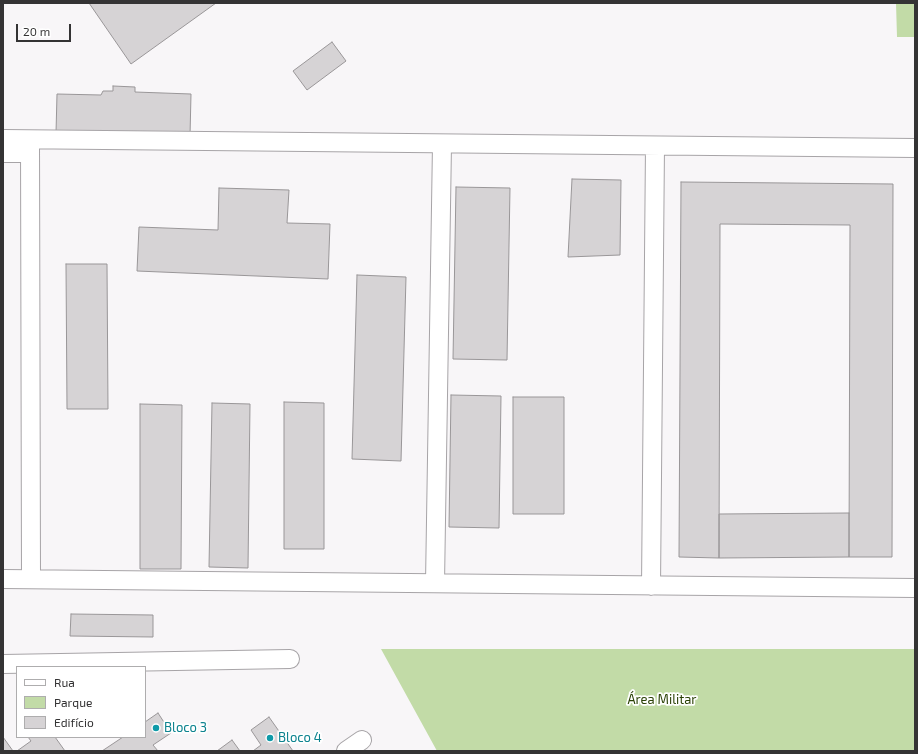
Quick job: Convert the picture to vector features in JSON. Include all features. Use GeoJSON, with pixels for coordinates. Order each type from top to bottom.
{"type":"FeatureCollection","features":[{"type":"Feature","properties":{"kind":"street"},"geometry":{"type":"LineString","coordinates":[[3,139],[30,146]]}},
{"type":"Feature","properties":{"kind":"street"},"geometry":{"type":"LineString","coordinates":[[435,583],[442,144]]}},
{"type":"Feature","properties":{"kind":"street"},"geometry":{"type":"LineString","coordinates":[[3,153],[30,146],[442,144],[915,148]]}},
{"type":"Feature","properties":{"kind":"street"},"geometry":{"type":"LineString","coordinates":[[30,146],[30,579]]}},
{"type":"Feature","properties":{"kind":"street"},"geometry":{"type":"LineString","coordinates":[[651,586],[655,146]]}},
{"type":"Feature","properties":{"kind":"street"},"geometry":{"type":"LineString","coordinates":[[3,579],[915,588]]}},
{"type":"Feature","properties":{"kind":"street"},"geometry":{"type":"LineString","coordinates":[[3,664],[290,659]]}},
{"type":"Feature","properties":{"kind":"street"},"geometry":{"type":"LineString","coordinates":[[346,751],[362,740]]}},
{"type":"Feature","properties":{"kind":"green space"},"geometry":{"type":"Polygon","coordinates":[[[896,3],[915,3],[915,37],[897,37],[896,3]]]}},
{"type":"Feature","properties":{"kind":"green space","name":"Área Militar"},"geometry":{"type":"Polygon","coordinates":[[[381,649],[915,649],[915,751],[437,751],[381,649]]]}},
{"type":"Feature","properties":{"kind":"building"},"geometry":{"type":"Polygon","coordinates":[[[89,3],[216,3],[131,64],[89,3]]]}},
{"type":"Feature","properties":{"kind":"building"},"geometry":{"type":"Polygon","coordinates":[[[332,42],[346,61],[307,90],[293,71],[332,42]]]}},
{"type":"Feature","properties":{"kind":"building"},"geometry":{"type":"Polygon","coordinates":[[[113,86],[135,87],[135,92],[191,94],[190,136],[56,133],[57,94],[101,95],[103,91],[113,91],[113,86]]]}},
{"type":"Feature","properties":{"kind":"building"},"geometry":{"type":"Polygon","coordinates":[[[572,179],[621,180],[620,255],[568,257],[572,179]]]}},
{"type":"Feature","properties":{"kind":"building"},"geometry":{"type":"Polygon","coordinates":[[[681,182],[893,184],[892,557],[849,557],[850,225],[720,224],[719,558],[679,557],[681,182]]]}},
{"type":"Feature","properties":{"kind":"building"},"geometry":{"type":"Polygon","coordinates":[[[456,187],[510,188],[507,360],[453,359],[456,187]]]}},
{"type":"Feature","properties":{"kind":"building"},"geometry":{"type":"Polygon","coordinates":[[[219,188],[289,190],[287,223],[330,224],[328,279],[137,271],[139,227],[218,230],[219,188]]]}},
{"type":"Feature","properties":{"kind":"building"},"geometry":{"type":"Polygon","coordinates":[[[66,264],[107,264],[108,409],[67,409],[66,264]]]}},
{"type":"Feature","properties":{"kind":"building"},"geometry":{"type":"Polygon","coordinates":[[[357,275],[406,277],[401,461],[352,459],[357,275]]]}},
{"type":"Feature","properties":{"kind":"building"},"geometry":{"type":"Polygon","coordinates":[[[451,395],[501,396],[499,528],[449,527],[451,395]]]}},
{"type":"Feature","properties":{"kind":"building"},"geometry":{"type":"Polygon","coordinates":[[[513,397],[564,397],[564,514],[513,514],[513,397]]]}},
{"type":"Feature","properties":{"kind":"building"},"geometry":{"type":"Polygon","coordinates":[[[284,402],[324,403],[324,549],[284,549],[284,402]]]}},
{"type":"Feature","properties":{"kind":"building"},"geometry":{"type":"Polygon","coordinates":[[[212,403],[250,404],[248,568],[209,567],[212,403]]]}},
{"type":"Feature","properties":{"kind":"building"},"geometry":{"type":"Polygon","coordinates":[[[140,404],[182,405],[181,569],[140,569],[140,404]]]}},
{"type":"Feature","properties":{"kind":"building"},"geometry":{"type":"Polygon","coordinates":[[[849,513],[849,557],[719,558],[719,514],[849,513]]]}},
{"type":"Feature","properties":{"kind":"building"},"geometry":{"type":"Polygon","coordinates":[[[71,614],[153,615],[153,637],[70,636],[71,614]]]}},
{"type":"Feature","properties":{"kind":"building","name":"Bloco 3"},"geometry":{"type":"Polygon","coordinates":[[[158,713],[171,733],[153,745],[158,751],[102,751],[122,738],[146,738],[146,721],[158,713]]]}},
{"type":"Feature","properties":{"kind":"building","name":"Bloco 4"},"geometry":{"type":"Polygon","coordinates":[[[269,717],[293,751],[253,751],[261,745],[251,730],[269,717]]]}},
{"type":"Feature","properties":{"kind":"building"},"geometry":{"type":"Polygon","coordinates":[[[3,737],[13,751],[3,751],[3,737]]]}},
{"type":"Feature","properties":{"kind":"building"},"geometry":{"type":"Polygon","coordinates":[[[29,738],[56,738],[65,751],[17,751],[31,741],[29,738]]]}},
{"type":"Feature","properties":{"kind":"building","name":"Bloco 4"},"geometry":{"type":"Polygon","coordinates":[[[232,740],[240,751],[217,751],[232,740]]]}},
{"type":"Feature","properties":{"kind":"place","name":"Bloco 3"},"geometry":{"type":"Point","coordinates":[156,728]}},
{"type":"Feature","properties":{"kind":"place","name":"Bloco 4"},"geometry":{"type":"Point","coordinates":[270,738]}}]}
